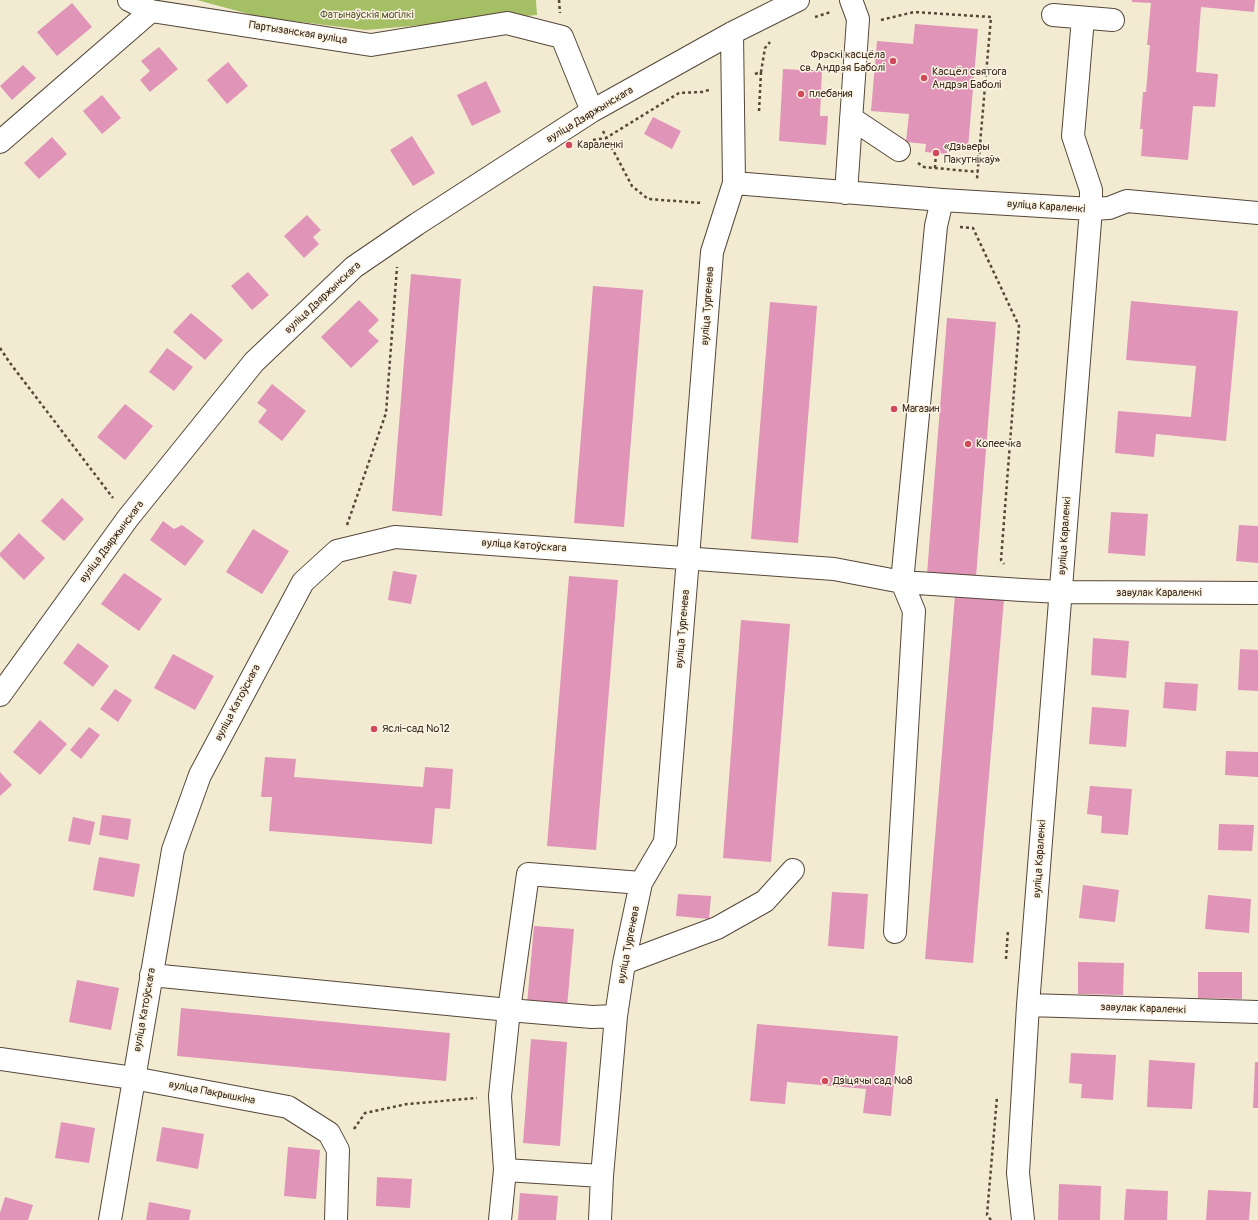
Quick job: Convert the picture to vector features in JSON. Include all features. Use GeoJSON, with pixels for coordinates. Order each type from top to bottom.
{"type":"FeatureCollection","features":[{"type":"Feature","properties":{"kind":"street"},"geometry":{"type":"LineString","coordinates":[[0,142],[152,11],[129,0]]}},
{"type":"Feature","properties":{"kind":"street","name":"вуліца Дзяржынскага"},"geometry":{"type":"LineString","coordinates":[[0,695],[128,518],[254,362],[354,267],[592,111],[732,33],[798,0]]}},
{"type":"Feature","properties":{"kind":"street"},"geometry":{"type":"LineString","coordinates":[[846,193],[846,171],[858,26],[858,19],[851,0]]}},
{"type":"Feature","properties":{"kind":"street","name":"Партызанская вуліца"},"geometry":{"type":"LineString","coordinates":[[152,11],[371,45],[506,23],[562,37],[592,111]]}},
{"type":"Feature","properties":{"kind":"street"},"geometry":{"type":"LineString","coordinates":[[1053,15],[1113,20]]}},
{"type":"Feature","properties":{"kind":"street"},"geometry":{"type":"LineString","coordinates":[[1084,18],[1073,136],[1091,190],[1090,209],[1109,208],[1127,201],[1258,213]]}},
{"type":"Feature","properties":{"kind":"street","name":"вуліца Тургенева"},"geometry":{"type":"LineString","coordinates":[[600,1220],[602,1176],[616,1016],[624,963],[641,883],[665,842],[712,252],[734,183],[732,33]]}},
{"type":"Feature","properties":{"kind":"street"},"geometry":{"type":"LineString","coordinates":[[851,118],[899,150]]}},
{"type":"Feature","properties":{"kind":"street","name":"вуліца Караленкі"},"geometry":{"type":"LineString","coordinates":[[734,183],[846,193],[1090,209],[1028,1005],[1018,1173],[1022,1220]]}},
{"type":"Feature","properties":{"kind":"street"},"geometry":{"type":"LineString","coordinates":[[895,932],[914,611],[902,582],[936,226],[942,200]]}},
{"type":"Feature","properties":{"kind":"street","name":"вуліца Катоўскага"},"geometry":{"type":"LineString","coordinates":[[110,1220],[173,850],[200,775],[302,582],[338,551],[395,537],[834,569],[902,582]]}},
{"type":"Feature","properties":{"kind":"street","name":"завулак Караленкі"},"geometry":{"type":"LineString","coordinates":[[902,582],[1061,592],[1258,593]]}},
{"type":"Feature","properties":{"kind":"street"},"geometry":{"type":"LineString","coordinates":[[624,963],[717,928],[765,901],[793,870]]}},
{"type":"Feature","properties":{"kind":"street"},"geometry":{"type":"LineString","coordinates":[[500,1220],[504,1170],[500,1096],[509,1010],[528,874],[641,883]]}},
{"type":"Feature","properties":{"kind":"street"},"geometry":{"type":"LineString","coordinates":[[151,975],[509,1010],[592,1016],[616,1016]]}},
{"type":"Feature","properties":{"kind":"street","name":"завулак Караленкі"},"geometry":{"type":"LineString","coordinates":[[1028,1005],[1258,1012]]}},
{"type":"Feature","properties":{"kind":"street","name":"вуліца Пакрышкіна"},"geometry":{"type":"LineString","coordinates":[[0,1059],[133,1078],[288,1107],[329,1133],[338,1150]]}},
{"type":"Feature","properties":{"kind":"street"},"geometry":{"type":"LineString","coordinates":[[336,1220],[338,1150]]}},
{"type":"Feature","properties":{"kind":"street"},"geometry":{"type":"LineString","coordinates":[[504,1170],[602,1176]]}},
{"type":"Feature","properties":{"kind":"path"},"geometry":{"type":"LineString","coordinates":[[858,26],[914,12],[991,17],[977,183]]}},
{"type":"Feature","properties":{"kind":"path"},"geometry":{"type":"LineString","coordinates":[[591,141],[606,138]]}},
{"type":"Feature","properties":{"kind":"path"},"geometry":{"type":"LineString","coordinates":[[899,150],[924,167],[978,172]]}},
{"type":"Feature","properties":{"kind":"path"},"geometry":{"type":"LineString","coordinates":[[935,168],[936,153]]}},
{"type":"Feature","properties":{"kind":"path"},"geometry":{"type":"LineString","coordinates":[[338,551],[386,413],[397,262]]}},
{"type":"Feature","properties":{"kind":"path"},"geometry":{"type":"LineString","coordinates":[[0,348],[128,518]]}},
{"type":"Feature","properties":{"kind":"path"},"geometry":{"type":"LineString","coordinates":[[338,1150],[365,1113],[407,1104],[500,1096]]}},
{"type":"Feature","properties":{"kind":"green space","name":"Фатынаўскія могілкі"},"geometry":{"type":"Polygon","coordinates":[[[197,0],[536,0],[537,15],[366,30],[260,17],[197,0]]]}},
{"type":"Feature","properties":{"kind":"building"},"geometry":{"type":"Polygon","coordinates":[[[1132,0],[1255,0],[1254,12],[1201,7],[1196,72],[1218,74],[1215,107],[1193,106],[1188,160],[1141,156],[1143,129],[1140,129],[1143,92],[1146,92],[1150,45],[1147,45],[1151,3],[1132,2],[1132,0]]]}},
{"type":"Feature","properties":{"kind":"building"},"geometry":{"type":"Polygon","coordinates":[[[72,3],[92,27],[57,56],[37,32],[72,3]]]}},
{"type":"Feature","properties":{"kind":"building","name":"Касцёл святога Андрэя Баболі"},"geometry":{"type":"Polygon","coordinates":[[[915,24],[978,29],[968,148],[947,146],[947,154],[925,152],[926,144],[906,142],[909,114],[871,111],[877,41],[913,44],[915,24]]]}},
{"type":"Feature","properties":{"kind":"building"},"geometry":{"type":"Polygon","coordinates":[[[159,47],[178,69],[150,92],[140,80],[150,71],[141,61],[159,47]]]}},
{"type":"Feature","properties":{"kind":"building"},"geometry":{"type":"Polygon","coordinates":[[[228,62],[248,86],[227,104],[207,80],[228,62]]]}},
{"type":"Feature","properties":{"kind":"building"},"geometry":{"type":"Polygon","coordinates":[[[23,65],[36,78],[12,100],[0,86],[23,65]]]}},
{"type":"Feature","properties":{"kind":"building","name":"плебания"},"geometry":{"type":"Polygon","coordinates":[[[783,69],[822,71],[820,116],[828,116],[826,145],[779,141],[783,69]]]}},
{"type":"Feature","properties":{"kind":"building"},"geometry":{"type":"Polygon","coordinates":[[[486,81],[501,112],[472,126],[457,95],[486,81]]]}},
{"type":"Feature","properties":{"kind":"building"},"geometry":{"type":"Polygon","coordinates":[[[102,95],[121,118],[102,134],[83,111],[102,95]]]}},
{"type":"Feature","properties":{"kind":"building"},"geometry":{"type":"Polygon","coordinates":[[[653,117],[681,131],[672,149],[644,134],[653,117]]]}},
{"type":"Feature","properties":{"kind":"building"},"geometry":{"type":"Polygon","coordinates":[[[412,136],[435,173],[413,186],[390,150],[412,136]]]}},
{"type":"Feature","properties":{"kind":"building"},"geometry":{"type":"Polygon","coordinates":[[[52,137],[67,154],[39,179],[24,163],[52,137]]]}},
{"type":"Feature","properties":{"kind":"building"},"geometry":{"type":"Polygon","coordinates":[[[307,215],[321,230],[313,237],[319,244],[304,258],[284,236],[307,215]]]}},
{"type":"Feature","properties":{"kind":"building"},"geometry":{"type":"Polygon","coordinates":[[[248,272],[269,295],[252,310],[231,286],[248,272]]]}},
{"type":"Feature","properties":{"kind":"building"},"geometry":{"type":"Polygon","coordinates":[[[411,274],[461,279],[442,516],[392,511],[411,274]]]}},
{"type":"Feature","properties":{"kind":"building"},"geometry":{"type":"Polygon","coordinates":[[[593,286],[643,290],[624,527],[574,523],[593,286]]]}},
{"type":"Feature","properties":{"kind":"building"},"geometry":{"type":"Polygon","coordinates":[[[359,300],[379,320],[368,331],[379,341],[351,368],[321,337],[359,300]]]}},
{"type":"Feature","properties":{"kind":"building"},"geometry":{"type":"Polygon","coordinates":[[[1131,301],[1238,311],[1226,441],[1156,434],[1154,457],[1115,453],[1118,411],[1191,417],[1196,366],[1126,360],[1131,301]]]}},
{"type":"Feature","properties":{"kind":"building"},"geometry":{"type":"Polygon","coordinates":[[[770,302],[817,306],[798,543],[751,539],[770,302]]]}},
{"type":"Feature","properties":{"kind":"building"},"geometry":{"type":"Polygon","coordinates":[[[191,313],[223,340],[205,360],[173,332],[191,313]]]}},
{"type":"Feature","properties":{"kind":"building"},"geometry":{"type":"Polygon","coordinates":[[[947,318],[996,322],[976,577],[927,574],[947,318]]]}},
{"type":"Feature","properties":{"kind":"building"},"geometry":{"type":"Polygon","coordinates":[[[167,348],[193,367],[174,391],[149,372],[167,348]]]}},
{"type":"Feature","properties":{"kind":"building"},"geometry":{"type":"Polygon","coordinates":[[[272,384],[306,411],[282,441],[258,422],[267,410],[257,403],[272,384]]]}},
{"type":"Feature","properties":{"kind":"building"},"geometry":{"type":"Polygon","coordinates":[[[125,404],[153,426],[125,460],[97,437],[125,404]]]}},
{"type":"Feature","properties":{"kind":"building"},"geometry":{"type":"Polygon","coordinates":[[[62,498],[84,519],[64,541],[41,521],[62,498]]]}},
{"type":"Feature","properties":{"kind":"building"},"geometry":{"type":"Polygon","coordinates":[[[1111,512],[1148,514],[1145,556],[1108,553],[1111,512]]]}},
{"type":"Feature","properties":{"kind":"building"},"geometry":{"type":"Polygon","coordinates":[[[163,521],[174,529],[182,525],[204,541],[185,566],[150,540],[163,521]]]}},
{"type":"Feature","properties":{"kind":"building"},"geometry":{"type":"Polygon","coordinates":[[[1239,525],[1258,526],[1258,563],[1236,561],[1239,525]]]}},
{"type":"Feature","properties":{"kind":"building"},"geometry":{"type":"Polygon","coordinates":[[[253,529],[289,551],[262,594],[226,572],[253,529]]]}},
{"type":"Feature","properties":{"kind":"building"},"geometry":{"type":"Polygon","coordinates":[[[19,533],[45,558],[24,580],[0,556],[0,553],[19,533]]]}},
{"type":"Feature","properties":{"kind":"building"},"geometry":{"type":"Polygon","coordinates":[[[393,571],[417,575],[411,604],[388,600],[393,571]]]}},
{"type":"Feature","properties":{"kind":"building"},"geometry":{"type":"Polygon","coordinates":[[[124,573],[162,599],[139,631],[101,604],[124,573]]]}},
{"type":"Feature","properties":{"kind":"building"},"geometry":{"type":"Polygon","coordinates":[[[569,576],[618,580],[596,850],[547,846],[569,576]]]}},
{"type":"Feature","properties":{"kind":"building"},"geometry":{"type":"Polygon","coordinates":[[[955,595],[1004,599],[973,963],[925,959],[955,595]]]}},
{"type":"Feature","properties":{"kind":"building"},"geometry":{"type":"Polygon","coordinates":[[[741,620],[790,624],[771,862],[723,858],[741,620]]]}},
{"type":"Feature","properties":{"kind":"building"},"geometry":{"type":"Polygon","coordinates":[[[1093,638],[1129,641],[1126,678],[1091,675],[1093,638]]]}},
{"type":"Feature","properties":{"kind":"building"},"geometry":{"type":"Polygon","coordinates":[[[78,643],[109,666],[93,687],[63,663],[78,643]]]}},
{"type":"Feature","properties":{"kind":"building"},"geometry":{"type":"Polygon","coordinates":[[[1240,649],[1258,650],[1258,691],[1238,690],[1240,649]]]}},
{"type":"Feature","properties":{"kind":"building"},"geometry":{"type":"Polygon","coordinates":[[[173,654],[214,676],[195,710],[154,688],[173,654]]]}},
{"type":"Feature","properties":{"kind":"building"},"geometry":{"type":"Polygon","coordinates":[[[1165,682],[1198,684],[1196,711],[1163,708],[1165,682]]]}},
{"type":"Feature","properties":{"kind":"building"},"geometry":{"type":"Polygon","coordinates":[[[115,689],[132,700],[118,722],[100,709],[115,689]]]}},
{"type":"Feature","properties":{"kind":"building"},"geometry":{"type":"Polygon","coordinates":[[[1092,707],[1129,710],[1126,747],[1089,744],[1092,707]]]}},
{"type":"Feature","properties":{"kind":"building"},"geometry":{"type":"Polygon","coordinates":[[[40,720],[67,744],[40,775],[13,752],[40,720]]]}},
{"type":"Feature","properties":{"kind":"building"},"geometry":{"type":"Polygon","coordinates":[[[89,727],[100,735],[81,759],[70,750],[89,727]]]}},
{"type":"Feature","properties":{"kind":"building"},"geometry":{"type":"Polygon","coordinates":[[[1226,751],[1258,752],[1258,777],[1225,775],[1226,751]]]}},
{"type":"Feature","properties":{"kind":"building"},"geometry":{"type":"Polygon","coordinates":[[[265,757],[296,759],[294,777],[423,787],[425,767],[453,769],[450,809],[435,808],[432,844],[269,831],[272,797],[261,797],[265,757]]]}},
{"type":"Feature","properties":{"kind":"building"},"geometry":{"type":"Polygon","coordinates":[[[0,772],[12,785],[0,796],[0,772]]]}},
{"type":"Feature","properties":{"kind":"building"},"geometry":{"type":"Polygon","coordinates":[[[1090,786],[1132,789],[1128,835],[1101,833],[1102,816],[1087,814],[1090,786]]]}},
{"type":"Feature","properties":{"kind":"building"},"geometry":{"type":"Polygon","coordinates":[[[102,815],[131,819],[128,840],[99,835],[102,815]]]}},
{"type":"Feature","properties":{"kind":"building"},"geometry":{"type":"Polygon","coordinates":[[[73,817],[95,822],[90,845],[68,841],[73,817]]]}},
{"type":"Feature","properties":{"kind":"building"},"geometry":{"type":"Polygon","coordinates":[[[1219,824],[1254,825],[1252,851],[1218,850],[1219,824]]]}},
{"type":"Feature","properties":{"kind":"building"},"geometry":{"type":"Polygon","coordinates":[[[99,857],[140,864],[134,897],[93,890],[99,857]]]}},
{"type":"Feature","properties":{"kind":"building"},"geometry":{"type":"Polygon","coordinates":[[[1083,885],[1119,890],[1115,922],[1079,918],[1083,885]]]}},
{"type":"Feature","properties":{"kind":"building"},"geometry":{"type":"Polygon","coordinates":[[[832,892],[868,894],[864,949],[828,946],[832,892]]]}},
{"type":"Feature","properties":{"kind":"building"},"geometry":{"type":"Polygon","coordinates":[[[678,894],[711,896],[709,919],[676,916],[678,894]]]}},
{"type":"Feature","properties":{"kind":"building"},"geometry":{"type":"Polygon","coordinates":[[[1208,895],[1251,899],[1249,933],[1205,929],[1208,895]]]}},
{"type":"Feature","properties":{"kind":"building"},"geometry":{"type":"Polygon","coordinates":[[[534,926],[574,929],[567,1007],[527,1004],[534,926]]]}},
{"type":"Feature","properties":{"kind":"building"},"geometry":{"type":"Polygon","coordinates":[[[1078,962],[1124,963],[1123,995],[1078,994],[1078,962]]]}},
{"type":"Feature","properties":{"kind":"building"},"geometry":{"type":"Polygon","coordinates":[[[1198,972],[1242,972],[1242,999],[1198,998],[1198,972]]]}},
{"type":"Feature","properties":{"kind":"building"},"geometry":{"type":"Polygon","coordinates":[[[77,980],[119,988],[111,1030],[69,1022],[77,980]]]}},
{"type":"Feature","properties":{"kind":"building"},"geometry":{"type":"Polygon","coordinates":[[[181,1008],[450,1033],[446,1081],[177,1056],[181,1008]]]}},
{"type":"Feature","properties":{"kind":"building"},"geometry":{"type":"Polygon","coordinates":[[[757,1024],[898,1036],[891,1116],[863,1113],[866,1089],[787,1082],[785,1104],[750,1101],[757,1024]]]}},
{"type":"Feature","properties":{"kind":"building"},"geometry":{"type":"Polygon","coordinates":[[[531,1039],[567,1042],[560,1146],[523,1143],[531,1039]]]}},
{"type":"Feature","properties":{"kind":"building"},"geometry":{"type":"Polygon","coordinates":[[[1071,1053],[1116,1055],[1113,1100],[1081,1098],[1082,1084],[1069,1083],[1071,1053]]]}},
{"type":"Feature","properties":{"kind":"building"},"geometry":{"type":"Polygon","coordinates":[[[1149,1060],[1195,1063],[1192,1109],[1147,1107],[1149,1060]]]}},
{"type":"Feature","properties":{"kind":"building"},"geometry":{"type":"Polygon","coordinates":[[[1255,1062],[1258,1062],[1258,1108],[1253,1108],[1255,1062]]]}},
{"type":"Feature","properties":{"kind":"building"},"geometry":{"type":"Polygon","coordinates":[[[61,1122],[95,1128],[89,1163],[55,1158],[61,1122]]]}},
{"type":"Feature","properties":{"kind":"building"},"geometry":{"type":"Polygon","coordinates":[[[162,1127],[204,1134],[198,1169],[156,1161],[162,1127]]]}},
{"type":"Feature","properties":{"kind":"building"},"geometry":{"type":"Polygon","coordinates":[[[288,1147],[320,1150],[316,1199],[284,1196],[288,1147]]]}},
{"type":"Feature","properties":{"kind":"building"},"geometry":{"type":"Polygon","coordinates":[[[377,1177],[412,1179],[410,1208],[376,1206],[377,1177]]]}},
{"type":"Feature","properties":{"kind":"building"},"geometry":{"type":"Polygon","coordinates":[[[1059,1184],[1101,1186],[1100,1220],[1058,1220],[1059,1184]]]}},
{"type":"Feature","properties":{"kind":"building"},"geometry":{"type":"Polygon","coordinates":[[[1126,1189],[1168,1191],[1167,1220],[1124,1220],[1126,1189]]]}},
{"type":"Feature","properties":{"kind":"building"},"geometry":{"type":"Polygon","coordinates":[[[1208,1190],[1251,1192],[1249,1220],[1206,1220],[1208,1190]]]}},
{"type":"Feature","properties":{"kind":"building"},"geometry":{"type":"Polygon","coordinates":[[[520,1193],[558,1196],[556,1220],[518,1220],[520,1193]]]}},
{"type":"Feature","properties":{"kind":"building"},"geometry":{"type":"Polygon","coordinates":[[[5,1197],[33,1205],[28,1220],[0,1220],[0,1213],[5,1197]]]}},
{"type":"Feature","properties":{"kind":"building"},"geometry":{"type":"Polygon","coordinates":[[[149,1202],[191,1210],[189,1220],[146,1220],[149,1202]]]}},
{"type":"Feature","properties":{"kind":"place","name":"Фрэскі касцёла св. Андрэя Баболі"},"geometry":{"type":"Point","coordinates":[893,61]}},
{"type":"Feature","properties":{"kind":"place","name":"Касцёл святога Андрэя Баболі"},"geometry":{"type":"Point","coordinates":[924,78]}},
{"type":"Feature","properties":{"kind":"place","name":"плебания"},"geometry":{"type":"Point","coordinates":[801,94]}},
{"type":"Feature","properties":{"kind":"place","name":"Караленкі"},"geometry":{"type":"Point","coordinates":[569,145]}},
{"type":"Feature","properties":{"kind":"place","name":"«Дзьверы Пакутнікаў»"},"geometry":{"type":"Point","coordinates":[936,153]}},
{"type":"Feature","properties":{"kind":"place","name":"Магазин"},"geometry":{"type":"Point","coordinates":[894,409]}},
{"type":"Feature","properties":{"kind":"place","name":"Копеечка"},"geometry":{"type":"Point","coordinates":[968,444]}},
{"type":"Feature","properties":{"kind":"place","name":"Яслі-сад №12"},"geometry":{"type":"Point","coordinates":[374,729]}},
{"type":"Feature","properties":{"kind":"place","name":"Дзіцячы сад №8"},"geometry":{"type":"Point","coordinates":[825,1081]}}]}
